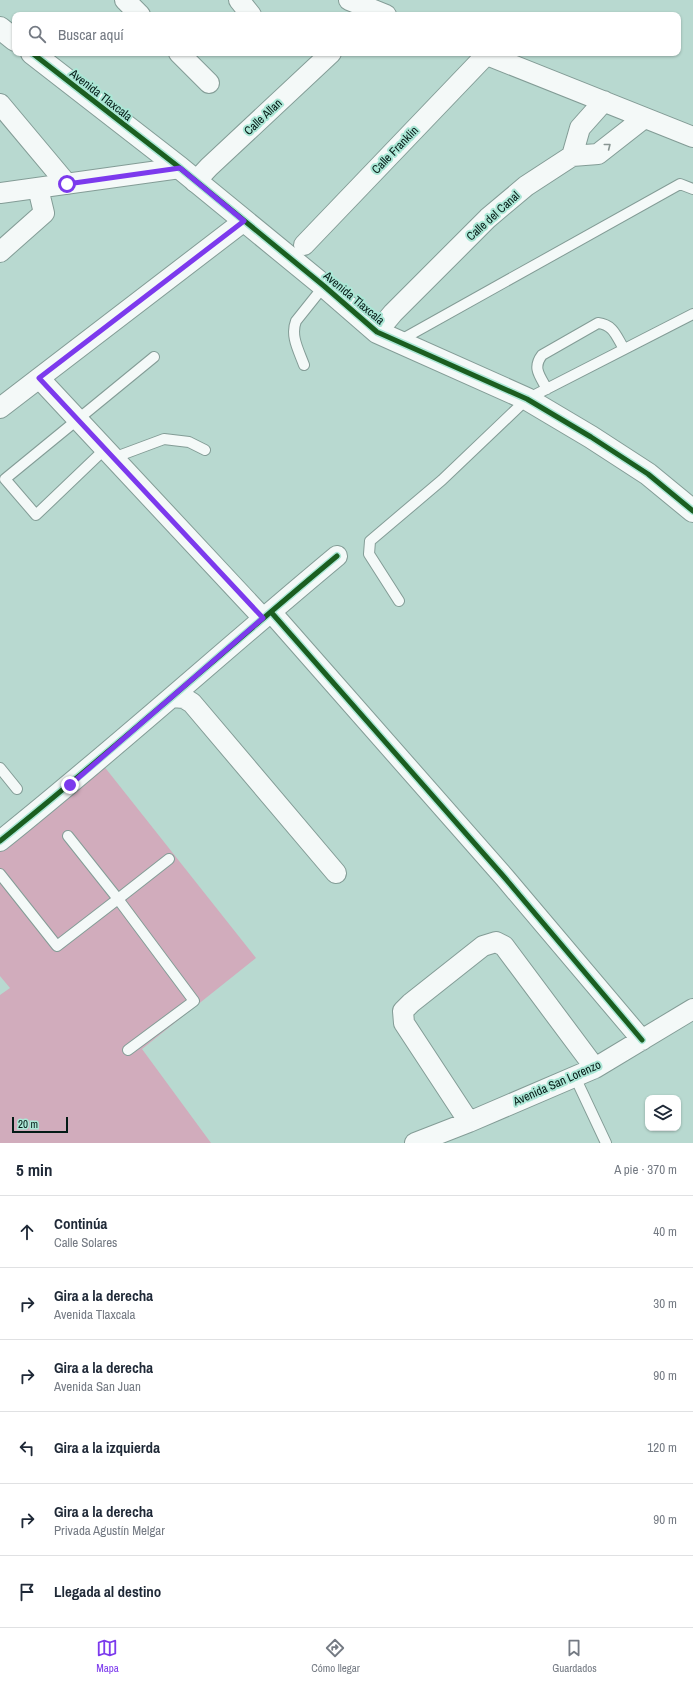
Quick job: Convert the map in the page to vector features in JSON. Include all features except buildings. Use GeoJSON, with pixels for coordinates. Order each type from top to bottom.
{"type":"FeatureCollection","features":[{"type":"Feature","properties":{"kind":"street"},"geometry":{"type":"LineString","coordinates":[[125,0],[137,12]]}},
{"type":"Feature","properties":{"kind":"street"},"geometry":{"type":"LineString","coordinates":[[239,0],[249,12]]}},
{"type":"Feature","properties":{"kind":"street"},"geometry":{"type":"LineString","coordinates":[[349,0],[374,12]]}},
{"type":"Feature","properties":{"kind":"street"},"geometry":{"type":"LineString","coordinates":[[0,28],[12,38]]}},
{"type":"Feature","properties":{"kind":"street","name":"Avenida Tlaxcala"},"geometry":{"type":"LineString","coordinates":[[36,56],[188,175],[324,286],[377,332],[527,399],[591,437],[648,474],[693,511]]}},
{"type":"Feature","properties":{"kind":"street"},"geometry":{"type":"LineString","coordinates":[[182,56],[209,83]]}},
{"type":"Feature","properties":{"kind":"street","name":"Calle Allan"},"geometry":{"type":"LineString","coordinates":[[188,175],[209,167],[328,56]]}},
{"type":"Feature","properties":{"kind":"street","name":"Calle Franklin"},"geometry":{"type":"LineString","coordinates":[[304,245],[482,56]]}},
{"type":"Feature","properties":{"kind":"street"},"geometry":{"type":"LineString","coordinates":[[489,56],[693,137]]}},
{"type":"Feature","properties":{"kind":"street"},"geometry":{"type":"LineString","coordinates":[[604,102],[580,128],[572,156],[598,154],[644,118]]}},
{"type":"Feature","properties":{"kind":"street"},"geometry":{"type":"LineString","coordinates":[[0,104],[67,184]]}},
{"type":"Feature","properties":{"kind":"street","name":"Calle del Canal"},"geometry":{"type":"LineString","coordinates":[[377,332],[393,313],[488,218],[526,186],[572,156]]}},
{"type":"Feature","properties":{"kind":"street"},"geometry":{"type":"LineString","coordinates":[[0,193],[67,184],[188,175]]}},
{"type":"Feature","properties":{"kind":"street"},"geometry":{"type":"LineString","coordinates":[[0,252],[44,213],[38,188]]}},
{"type":"Feature","properties":{"kind":"street"},"geometry":{"type":"LineString","coordinates":[[0,408],[244,221]]}},
{"type":"Feature","properties":{"kind":"street"},"geometry":{"type":"LineString","coordinates":[[39,378],[109,454],[267,615],[505,878],[642,1040]]}},
{"type":"Feature","properties":{"kind":"street"},"geometry":{"type":"LineString","coordinates":[[0,840],[70,785],[337,556]]}},
{"type":"Feature","properties":{"kind":"street"},"geometry":{"type":"LineString","coordinates":[[172,697],[184,698],[192,704],[336,872]]}},
{"type":"Feature","properties":{"kind":"street"},"geometry":{"type":"LineString","coordinates":[[469,1122],[404,1023],[403,1011],[483,946],[496,942],[504,946],[596,1068]]}},
{"type":"Feature","properties":{"kind":"street","name":"Avenida San Lorenzo"},"geometry":{"type":"LineString","coordinates":[[414,1143],[469,1122],[596,1068],[693,1009]]}},
{"type":"Feature","properties":{"kind":"lane"},"geometry":{"type":"LineString","coordinates":[[398,342],[680,184],[693,189]]}},
{"type":"Feature","properties":{"kind":"lane"},"geometry":{"type":"LineString","coordinates":[[304,365],[293,335],[293,328],[296,321],[324,286]]}},
{"type":"Feature","properties":{"kind":"lane"},"geometry":{"type":"LineString","coordinates":[[399,601],[369,554],[370,541],[442,480],[527,399],[693,314]]}},
{"type":"Feature","properties":{"kind":"lane"},"geometry":{"type":"LineString","coordinates":[[547,389],[537,370],[537,361],[542,355],[598,324],[606,324],[611,328],[624,349]]}},
{"type":"Feature","properties":{"kind":"lane"},"geometry":{"type":"LineString","coordinates":[[154,357],[5,479],[36,515],[109,454],[164,440],[190,442],[205,450]]}},
{"type":"Feature","properties":{"kind":"lane"},"geometry":{"type":"LineString","coordinates":[[0,768],[17,789]]}},
{"type":"Feature","properties":{"kind":"lane"},"geometry":{"type":"LineString","coordinates":[[68,836],[118,899],[194,1001],[128,1050]]}},
{"type":"Feature","properties":{"kind":"lane"},"geometry":{"type":"LineString","coordinates":[[0,874],[56,946],[169,859]]}},
{"type":"Feature","properties":{"kind":"lane"},"geometry":{"type":"LineString","coordinates":[[575,1077],[606,1143]]}},
{"type":"Feature","properties":{"kind":"shaded area"},"geometry":{"type":"Polygon","coordinates":[[[103,765],[256,958],[142,1049],[211,1143],[0,1143],[0,995],[10,988],[0,976],[0,848],[103,765]]]}},
{"type":"Feature","properties":{"kind":"cycle path"},"geometry":{"type":"LineString","coordinates":[[36,56],[180,168],[324,286],[377,332],[527,399],[591,437],[648,474],[693,511]]}},
{"type":"Feature","properties":{"kind":"cycle path"},"geometry":{"type":"LineString","coordinates":[[0,841],[85,771],[337,556]]}},
{"type":"Feature","properties":{"kind":"cycle path"},"geometry":{"type":"LineString","coordinates":[[271,612],[505,878],[642,1040]]}},
{"type":"Feature","properties":{"kind":"route"},"geometry":{"type":"LineString","coordinates":[[67,184],[180,168],[244,221],[39,378],[263,618],[70,785]]}}]}
